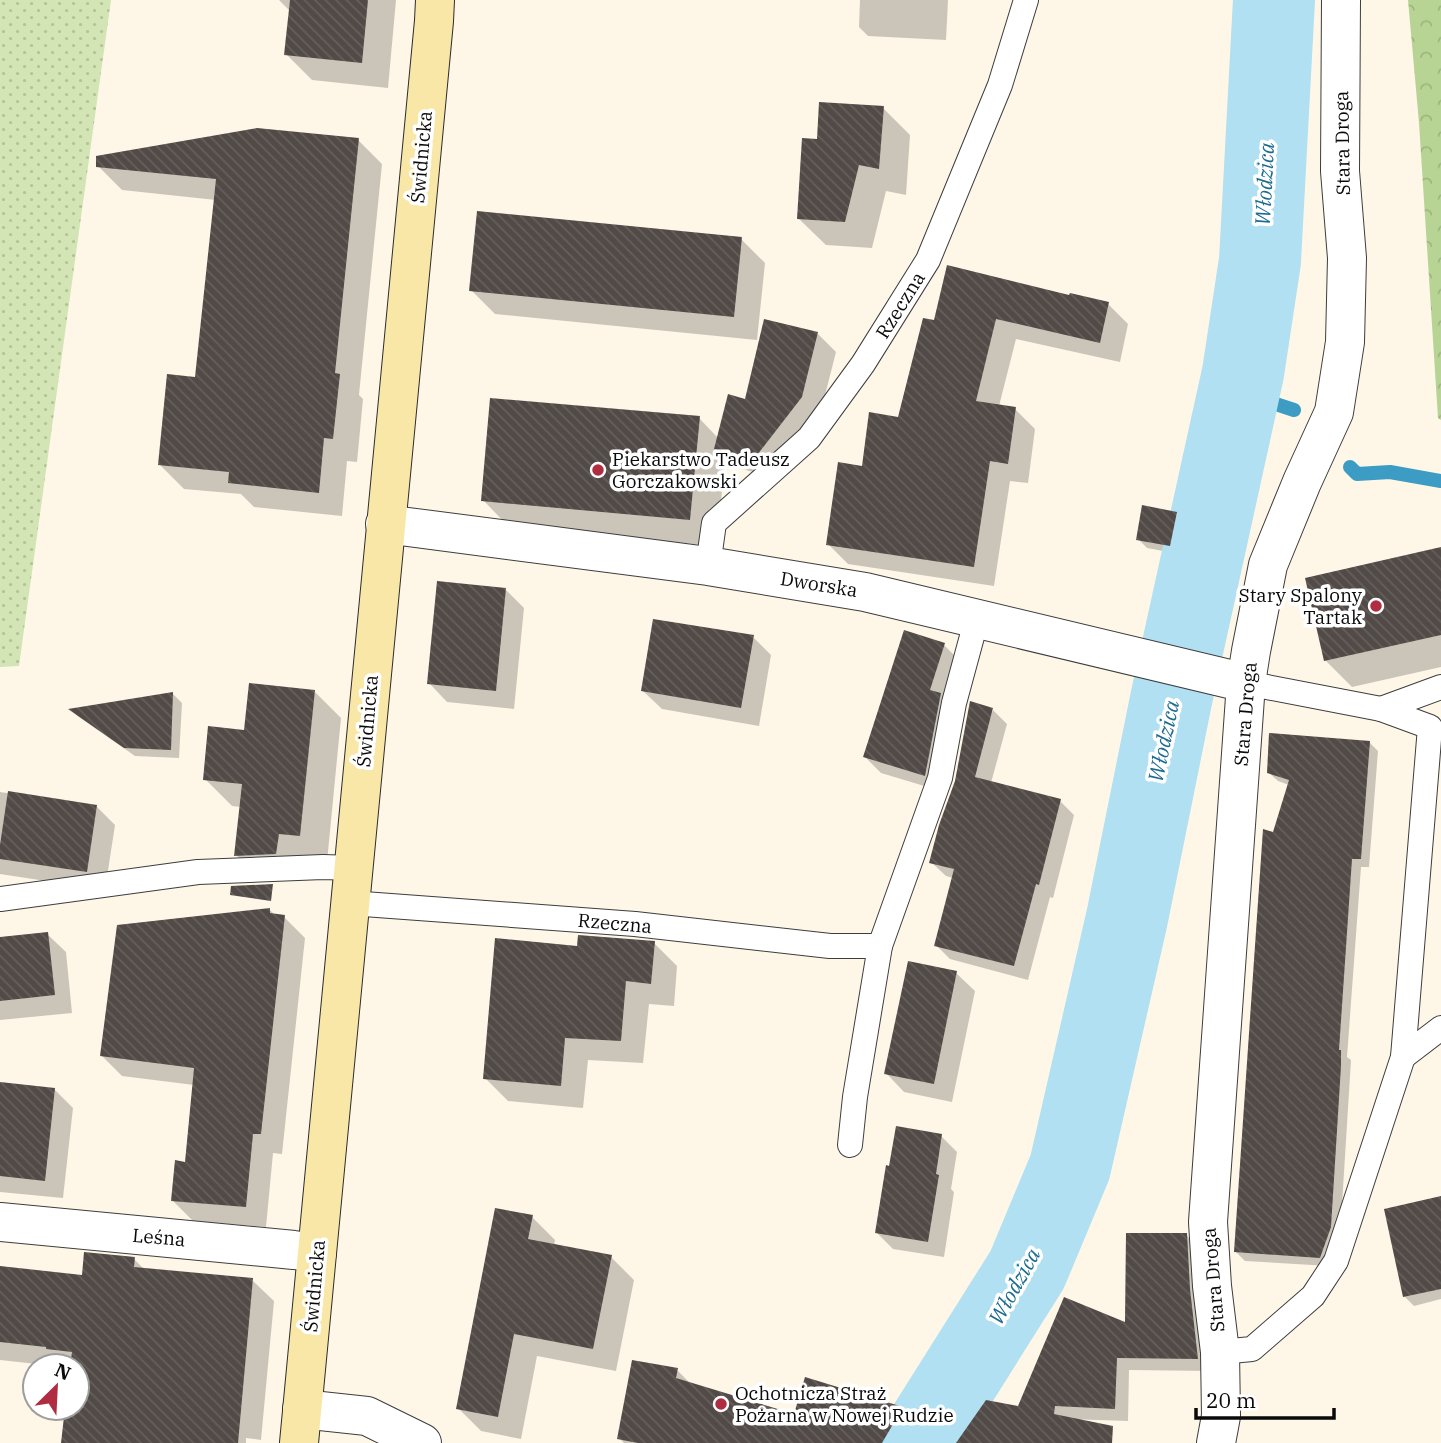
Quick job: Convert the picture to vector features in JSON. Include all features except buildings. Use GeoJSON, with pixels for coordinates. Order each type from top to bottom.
{"type":"FeatureCollection","features":[{"type":"Feature","properties":{"kind":"street","name":"Świdnicka"},"geometry":{"type":"LineString","coordinates":[[300,1426],[435,0]]}},
{"type":"Feature","properties":{"kind":"street","name":"Stara Droga"},"geometry":{"type":"LineString","coordinates":[[1216,1443],[1221,1416],[1220,1352],[1208,1222],[1232,680],[1251,651],[1268,565],[1334,412],[1346,342],[1347,258],[1340,171],[1340,0]]}},
{"type":"Feature","properties":{"kind":"street","name":"Dworska"},"geometry":{"type":"LineString","coordinates":[[386,524],[708,566],[865,592],[1232,680]]}},
{"type":"Feature","properties":{"kind":"street","name":"Leśna"},"geometry":{"type":"LineString","coordinates":[[0,1222],[317,1253]]}},
{"type":"Feature","properties":{"kind":"street"},"geometry":{"type":"LineString","coordinates":[[300,1426],[368,1416],[422,1443]]}},
{"type":"Feature","properties":{"kind":"lane","name":"Rzeczna"},"geometry":{"type":"LineString","coordinates":[[708,566],[714,523],[809,438],[863,364],[928,260],[1000,85],[1026,0]]}},
{"type":"Feature","properties":{"kind":"lane"},"geometry":{"type":"LineString","coordinates":[[850,1145],[855,1097],[880,946],[940,778],[954,703],[978,618]]}},
{"type":"Feature","properties":{"kind":"lane"},"geometry":{"type":"LineString","coordinates":[[1220,1352],[1252,1349],[1313,1296],[1336,1261],[1403,1057],[1436,730],[1381,709],[1232,680]]}},
{"type":"Feature","properties":{"kind":"lane"},"geometry":{"type":"LineString","coordinates":[[1381,709],[1441,687]]}},
{"type":"Feature","properties":{"kind":"lane","name":"Rzeczna"},"geometry":{"type":"LineString","coordinates":[[0,899],[198,872],[323,867],[351,886],[635,924],[830,946],[880,946]]}},
{"type":"Feature","properties":{"kind":"lane"},"geometry":{"type":"LineString","coordinates":[[1403,1057],[1441,1028]]}},
{"type":"Feature","properties":{"kind":"green space"},"geometry":{"type":"Polygon","coordinates":[[[0,0],[111,0],[19,666],[0,667],[0,0]]]}},
{"type":"Feature","properties":{"kind":"green space"},"geometry":{"type":"Polygon","coordinates":[[[1408,0],[1441,0],[1441,420],[1438,418],[1419,123],[1408,0]]]}},
{"type":"Feature","properties":{"kind":"waterway","name":"Włodzica"},"geometry":{"type":"LineString","coordinates":[[918,1443],[1027,1270],[1070,1167],[1127,918],[1171,700],[1243,373],[1260,261],[1274,0]]}},
{"type":"Feature","properties":{"kind":"waterway"},"geometry":{"type":"LineString","coordinates":[[1239,392],[1294,410]]}},
{"type":"Feature","properties":{"kind":"waterway"},"geometry":{"type":"LineString","coordinates":[[1350,467],[1357,474],[1390,472],[1441,481]]}},
{"type":"Feature","properties":{"kind":"place","name":"Piekarstwo Tadeusz Gorczakowski"},"geometry":{"type":"Point","coordinates":[598,470]}},
{"type":"Feature","properties":{"kind":"place","name":"Stary Spalony Tartak"},"geometry":{"type":"Point","coordinates":[1376,606]}},
{"type":"Feature","properties":{"kind":"place","name":"Ochotnicza Straż Pożarna w Nowej Rudzie"},"geometry":{"type":"Point","coordinates":[721,1404]}}]}
